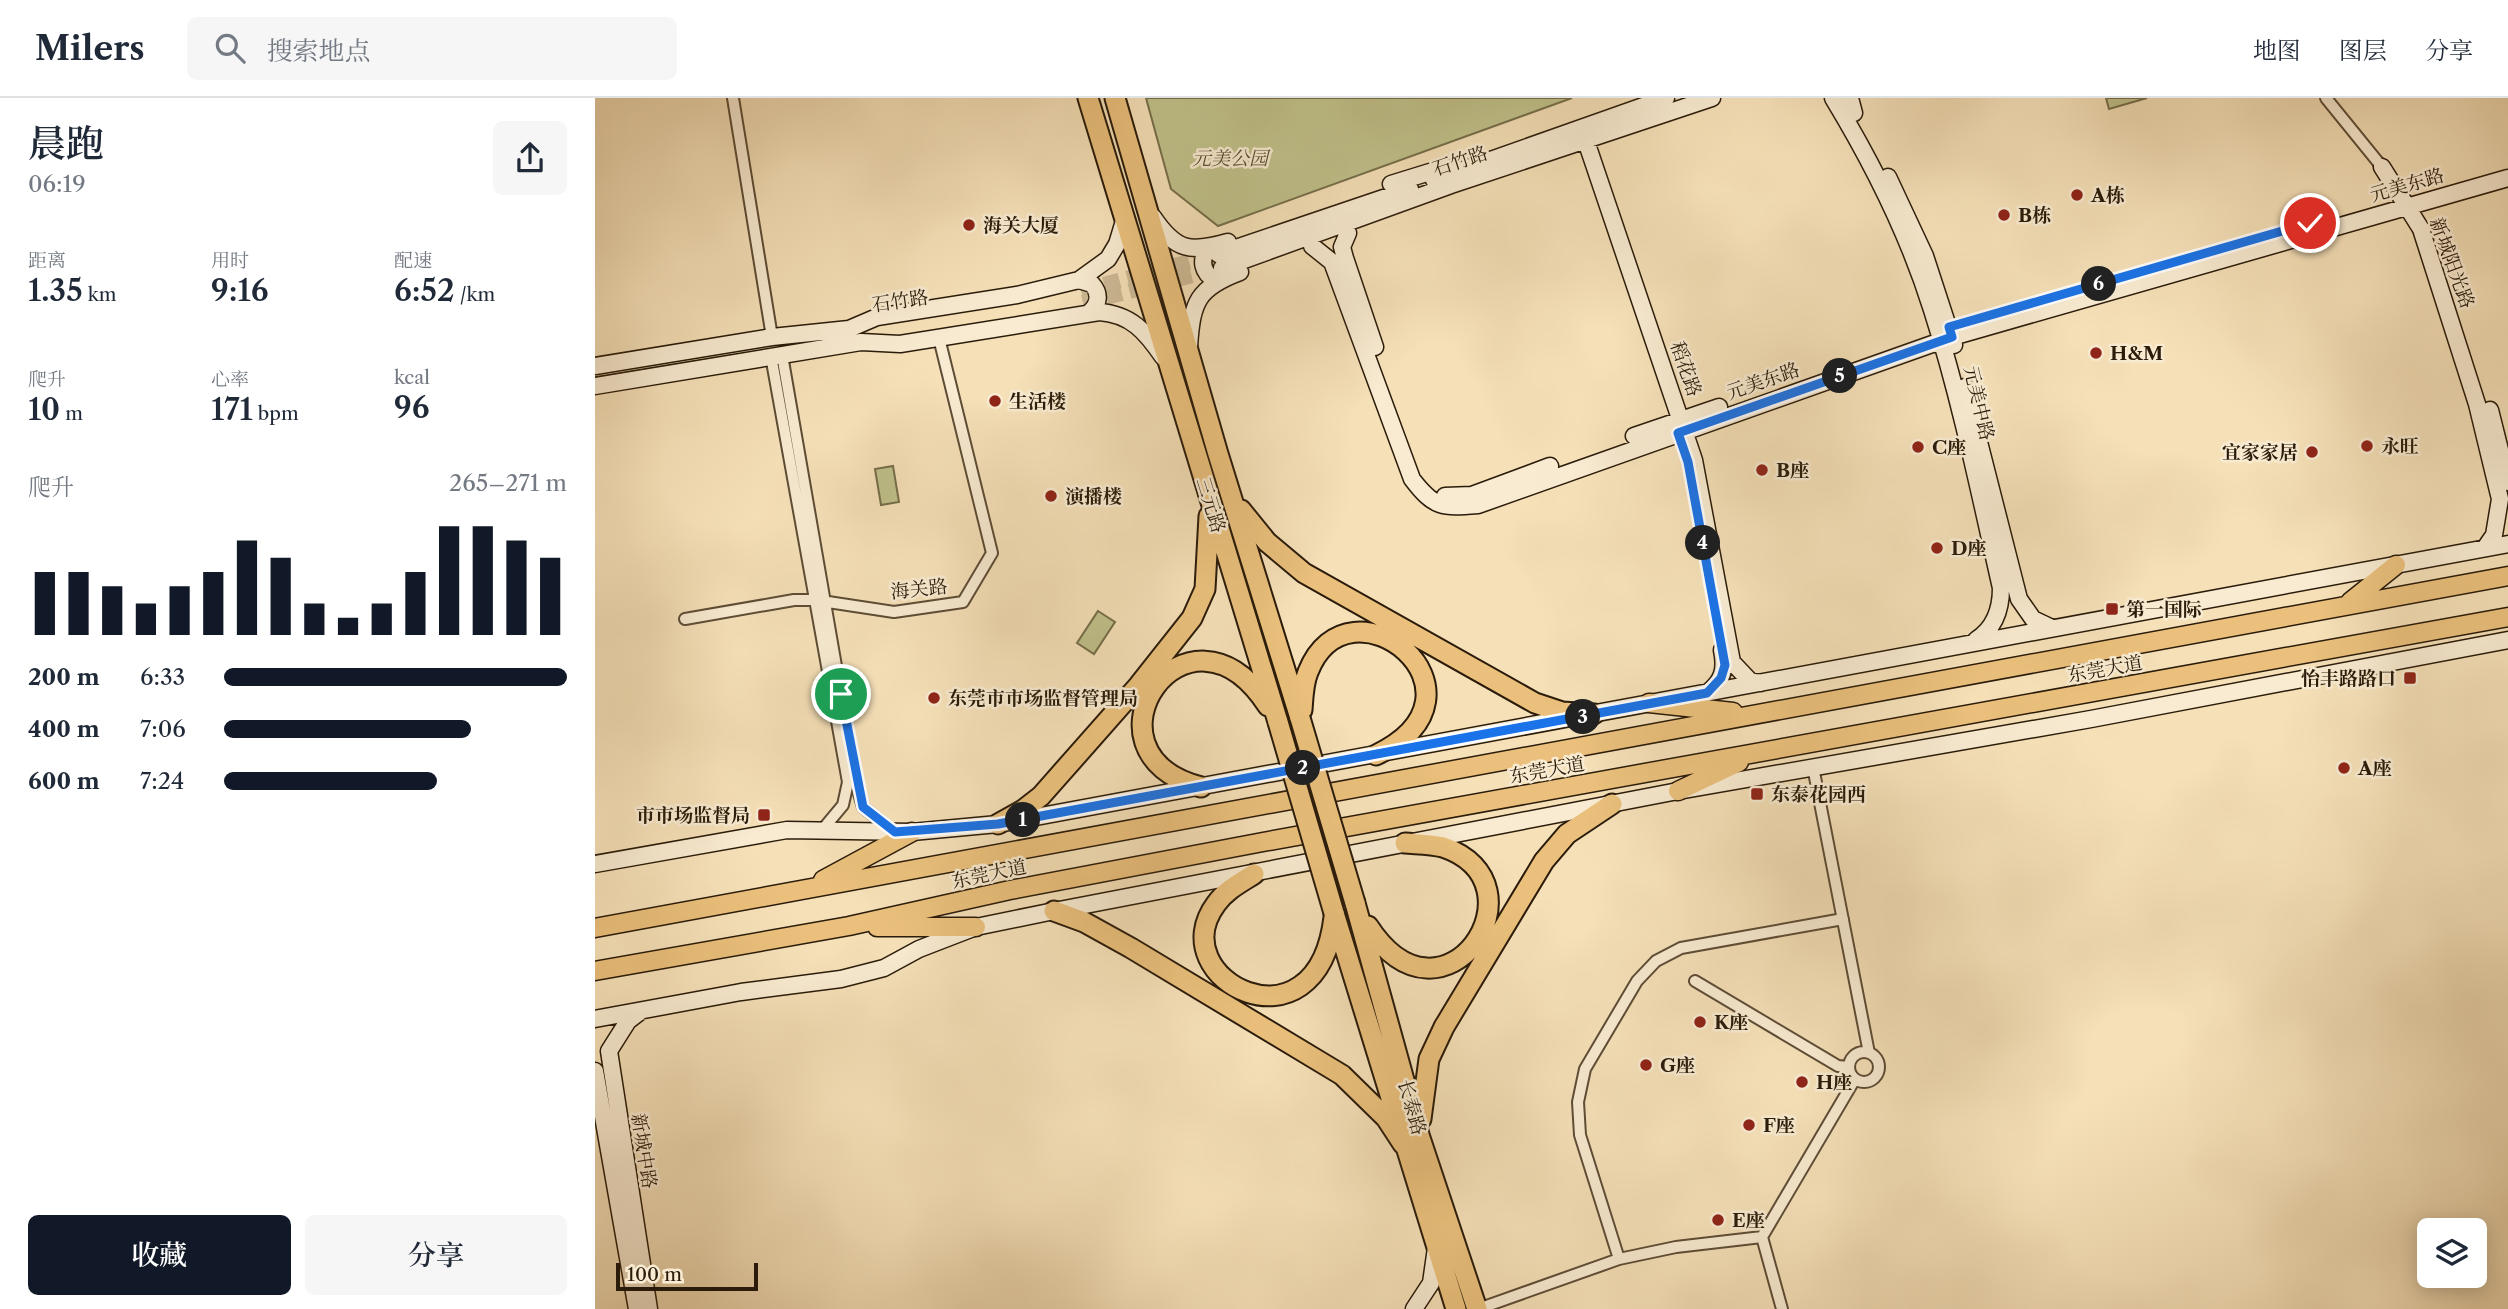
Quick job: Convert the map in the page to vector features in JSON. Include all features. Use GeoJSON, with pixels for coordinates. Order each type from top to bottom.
{"type":"FeatureCollection","features":[{"type":"Feature","properties":{"kind":"highway","name":"三元路"},"geometry":{"type":"LineString","coordinates":[[1088,98],[1334,913]]}},
{"type":"Feature","properties":{"kind":"highway","name":"三元路"},"geometry":{"type":"LineString","coordinates":[[1115,98],[1231,495],[1355,903]]}},
{"type":"Feature","properties":{"kind":"highway"},"geometry":{"type":"LineString","coordinates":[[1231,495],[1266,542],[1304,573],[1535,703],[1562,712],[1594,715]]}},
{"type":"Feature","properties":{"kind":"highway"},"geometry":{"type":"LineString","coordinates":[[998,824],[1024,810],[1041,796],[1139,685],[1192,618],[1205,589],[1209,497]]}},
{"type":"Feature","properties":{"kind":"highway"},"geometry":{"type":"LineString","coordinates":[[1300,718],[1307,673],[1317,656],[1331,643],[1346,635],[1361,632],[1392,639],[1407,650],[1418,665],[1424,683],[1425,699],[1423,711],[1407,737],[1376,755]]}},
{"type":"Feature","properties":{"kind":"highway"},"geometry":{"type":"LineString","coordinates":[[1201,787],[1180,781],[1165,772],[1152,757],[1144,741],[1143,709],[1150,693],[1172,670],[1188,662],[1206,660],[1222,665],[1240,675],[1253,687],[1278,722]]}},
{"type":"Feature","properties":{"kind":"highway"},"geometry":{"type":"LineString","coordinates":[[1054,911],[1084,922],[1131,948],[1342,1075],[1412,1141],[1429,1059],[1444,1027],[1544,861],[1567,834],[1612,804]]}},
{"type":"Feature","properties":{"kind":"highway"},"geometry":{"type":"LineString","coordinates":[[1355,903],[1382,947],[1401,961],[1422,969],[1446,967],[1464,957],[1473,947],[1488,918],[1489,901],[1484,879],[1467,860],[1442,847],[1405,843]]}},
{"type":"Feature","properties":{"kind":"highway"},"geometry":{"type":"LineString","coordinates":[[1254,874],[1230,889],[1217,902],[1206,924],[1205,937],[1207,953],[1221,977],[1247,994],[1276,998],[1306,984],[1326,955],[1334,913]]}},
{"type":"Feature","properties":{"kind":"highway","name":"长泰路"},"geometry":{"type":"LineString","coordinates":[[1355,903],[1436,1246],[1456,1309]]}},
{"type":"Feature","properties":{"kind":"highway","name":"长泰路"},"geometry":{"type":"LineString","coordinates":[[1334,913],[1412,1141],[1477,1309]]}},
{"type":"Feature","properties":{"kind":"main road"},"geometry":{"type":"LineString","coordinates":[[2349,603],[2396,565]]}},
{"type":"Feature","properties":{"kind":"main road","name":"东莞大道"},"geometry":{"type":"LineString","coordinates":[[595,928],[2349,603],[2508,576]]}},
{"type":"Feature","properties":{"kind":"main road","name":"东莞大道"},"geometry":{"type":"LineString","coordinates":[[595,971],[849,926],[1010,890],[1762,751],[2508,618]]}},
{"type":"Feature","properties":{"kind":"main road"},"geometry":{"type":"LineString","coordinates":[[1649,703],[1754,715]]}},
{"type":"Feature","properties":{"kind":"main road"},"geometry":{"type":"LineString","coordinates":[[1678,791],[1762,751]]}},
{"type":"Feature","properties":{"kind":"main road"},"geometry":{"type":"LineString","coordinates":[[809,888],[904,832]]}},
{"type":"Feature","properties":{"kind":"main road"},"geometry":{"type":"LineString","coordinates":[[849,926],[976,927]]}},
{"type":"Feature","properties":{"kind":"street"},"geometry":{"type":"LineString","coordinates":[[733,98],[772,337]]}},
{"type":"Feature","properties":{"kind":"street","name":"石竹路"},"geometry":{"type":"LineString","coordinates":[[1216,262],[1465,174],[1666,98]]}},
{"type":"Feature","properties":{"kind":"street","name":"石竹路"},"geometry":{"type":"LineString","coordinates":[[1465,174],[1581,143],[1712,98]]}},
{"type":"Feature","properties":{"kind":"street"},"geometry":{"type":"LineString","coordinates":[[1825,98],[1849,107]]}},
{"type":"Feature","properties":{"kind":"street","name":"元美中路"},"geometry":{"type":"LineString","coordinates":[[1833,98],[1849,107],[1902,204],[1925,256],[2013,583],[2025,610],[2033,619],[2052,628]]}},
{"type":"Feature","properties":{"kind":"street"},"geometry":{"type":"LineString","coordinates":[[2326,98],[2382,167]]}},
{"type":"Feature","properties":{"kind":"street","name":"稻花路"},"geometry":{"type":"LineString","coordinates":[[1581,143],[1694,460],[1732,662],[1750,681],[1761,683]]}},
{"type":"Feature","properties":{"kind":"street","name":"新城阳光路"},"geometry":{"type":"LineString","coordinates":[[2382,167],[2397,179],[2421,229],[2477,404],[2500,499],[2494,535],[2484,548]]}},
{"type":"Feature","properties":{"kind":"street","name":"元美东路"},"geometry":{"type":"LineString","coordinates":[[1348,233],[1342,247],[1345,258],[1420,474],[1429,488],[1439,495],[1472,495],[1945,334],[2407,201],[2508,167]]}},
{"type":"Feature","properties":{"kind":"street"},"geometry":{"type":"LineString","coordinates":[[1149,211],[1163,232],[1179,245],[1216,262],[1313,246],[1453,194],[1465,174]]}},
{"type":"Feature","properties":{"kind":"street","name":"元美东路"},"geometry":{"type":"LineString","coordinates":[[2407,201],[2508,178]]}},
{"type":"Feature","properties":{"kind":"street","name":"新城阳光路"},"geometry":{"type":"LineString","coordinates":[[2407,201],[2429,225],[2488,403],[2508,482]]}},
{"type":"Feature","properties":{"kind":"street"},"geometry":{"type":"LineString","coordinates":[[595,386],[860,342],[900,344],[939,338],[1083,297],[1117,244],[1123,221]]}},
{"type":"Feature","properties":{"kind":"street","name":"元美东路"},"geometry":{"type":"LineString","coordinates":[[1313,246],[1332,262],[1412,479],[1436,505],[1452,508],[1478,505],[1680,426]]}},
{"type":"Feature","properties":{"kind":"street"},"geometry":{"type":"LineString","coordinates":[[1189,348],[1192,312],[1216,262]]}},
{"type":"Feature","properties":{"kind":"street"},"geometry":{"type":"LineString","coordinates":[[595,366],[772,337],[849,329],[877,317],[1017,295],[1083,297],[1133,322],[1147,334],[1168,364]]}},
{"type":"Feature","properties":{"kind":"street","name":"石竹路"},"geometry":{"type":"LineString","coordinates":[[860,342],[1083,297]]}},
{"type":"Feature","properties":{"kind":"street","name":"元美中路"},"geometry":{"type":"LineString","coordinates":[[1945,334],[2001,588],[1997,615],[1990,629],[1972,643]]}},
{"type":"Feature","properties":{"kind":"street","name":"海关路"},"geometry":{"type":"LineString","coordinates":[[685,619],[795,600],[894,612],[963,602],[992,553],[939,338]]}},
{"type":"Feature","properties":{"kind":"street"},"geometry":{"type":"LineString","coordinates":[[776,356],[820,601],[848,782],[843,805],[823,829]]}},
{"type":"Feature","properties":{"kind":"street","name":"稻花路"},"geometry":{"type":"LineString","coordinates":[[1680,426],[1725,665],[1721,678],[1707,693]]}},
{"type":"Feature","properties":{"kind":"street"},"geometry":{"type":"LineString","coordinates":[[595,864],[774,832],[823,829],[904,832],[998,824],[2508,544]]}},
{"type":"Feature","properties":{"kind":"street"},"geometry":{"type":"LineString","coordinates":[[820,601],[863,807],[904,832]]}},
{"type":"Feature","properties":{"kind":"street"},"geometry":{"type":"LineString","coordinates":[[595,1019],[863,974],[884,968],[919,949],[976,927],[1054,911],[1678,791],[2508,640]]}},
{"type":"Feature","properties":{"kind":"street"},"geometry":{"type":"LineString","coordinates":[[1813,767],[1869,1053],[1878,1063],[1878,1073],[1868,1082],[1855,1079]]}},
{"type":"Feature","properties":{"kind":"street"},"geometry":{"type":"LineString","coordinates":[[1619,1259],[1580,1135],[1577,1102],[1585,1069],[1637,981],[1656,961],[1681,948],[1843,919]]}},
{"type":"Feature","properties":{"kind":"street"},"geometry":{"type":"LineString","coordinates":[[1695,982],[1838,1066],[1849,1067]]}},
{"type":"Feature","properties":{"kind":"street","name":"新城中路"},"geometry":{"type":"LineString","coordinates":[[641,1011],[628,1021],[609,1051],[649,1309]]}},
{"type":"Feature","properties":{"kind":"street"},"geometry":{"type":"LineString","coordinates":[[1849,1067],[1856,1055],[1869,1053]]}},
{"type":"Feature","properties":{"kind":"street"},"geometry":{"type":"LineString","coordinates":[[1849,1067],[1855,1079]]}},
{"type":"Feature","properties":{"kind":"street","name":"新城中路"},"geometry":{"type":"LineString","coordinates":[[595,1071],[637,1309]]}},
{"type":"Feature","properties":{"kind":"street"},"geometry":{"type":"LineString","coordinates":[[1782,1309],[1762,1237],[1855,1079]]}},
{"type":"Feature","properties":{"kind":"street"},"geometry":{"type":"LineString","coordinates":[[1477,1309],[1619,1259],[1676,1247],[1762,1237]]}},
{"type":"Feature","properties":{"kind":"street"},"geometry":{"type":"LineString","coordinates":[[1414,1309],[1431,1283],[1436,1246]]}},
{"type":"Feature","properties":{"kind":"green space","name":"元美公园"},"geometry":{"type":"Polygon","coordinates":[[[1146,98],[1572,98],[1218,226],[1171,189],[1146,98]]]}},
{"type":"Feature","properties":{"kind":"green space"},"geometry":{"type":"Polygon","coordinates":[[[2106,98],[2147,98],[2109,109],[2106,98]]]}},
{"type":"Feature","properties":{"kind":"green space"},"geometry":{"type":"Polygon","coordinates":[[[893,466],[899,502],[881,505],[875,469],[893,466]]]}},
{"type":"Feature","properties":{"kind":"green space"},"geometry":{"type":"Polygon","coordinates":[[[1098,611],[1115,622],[1094,654],[1077,643],[1098,611]]]}},
{"type":"Feature","properties":{"kind":"tunnel"},"geometry":{"type":"LineString","coordinates":[[1081,291],[1216,255]]}},
{"type":"Feature","properties":{"kind":"tunnel"},"geometry":{"type":"LineString","coordinates":[[1083,303],[1216,269]]}},
{"type":"Feature","properties":{"kind":"place","name":"A栋"},"geometry":{"type":"Point","coordinates":[2077,195]}},
{"type":"Feature","properties":{"kind":"place","name":"B栋"},"geometry":{"type":"Point","coordinates":[2004,215]}},
{"type":"Feature","properties":{"kind":"place","name":"海关大厦"},"geometry":{"type":"Point","coordinates":[969,225]}},
{"type":"Feature","properties":{"kind":"place","name":"H&M"},"geometry":{"type":"Point","coordinates":[2096,353]}},
{"type":"Feature","properties":{"kind":"place","name":"生活楼"},"geometry":{"type":"Point","coordinates":[995,401]}},
{"type":"Feature","properties":{"kind":"place","name":"永旺"},"geometry":{"type":"Point","coordinates":[2367,446]}},
{"type":"Feature","properties":{"kind":"place","name":"C座"},"geometry":{"type":"Point","coordinates":[1918,447]}},
{"type":"Feature","properties":{"kind":"place","name":"宜家家居"},"geometry":{"type":"Point","coordinates":[2312,452]}},
{"type":"Feature","properties":{"kind":"place","name":"B座"},"geometry":{"type":"Point","coordinates":[1762,470]}},
{"type":"Feature","properties":{"kind":"place","name":"演播楼"},"geometry":{"type":"Point","coordinates":[1051,496]}},
{"type":"Feature","properties":{"kind":"place","name":"D座"},"geometry":{"type":"Point","coordinates":[1937,548]}},
{"type":"Feature","properties":{"kind":"place","name":"第一国际"},"geometry":{"type":"Point","coordinates":[2112,609]}},
{"type":"Feature","properties":{"kind":"place","name":"怡丰路路口"},"geometry":{"type":"Point","coordinates":[2410,678]}},
{"type":"Feature","properties":{"kind":"place","name":"东莞市市场监督管理局"},"geometry":{"type":"Point","coordinates":[934,698]}},
{"type":"Feature","properties":{"kind":"place","name":"A座"},"geometry":{"type":"Point","coordinates":[2344,768]}},
{"type":"Feature","properties":{"kind":"place","name":"东泰花园西"},"geometry":{"type":"Point","coordinates":[1757,794]}},
{"type":"Feature","properties":{"kind":"place","name":"市市场监督局"},"geometry":{"type":"Point","coordinates":[764,815]}},
{"type":"Feature","properties":{"kind":"place","name":"K座"},"geometry":{"type":"Point","coordinates":[1700,1022]}},
{"type":"Feature","properties":{"kind":"place","name":"G座"},"geometry":{"type":"Point","coordinates":[1646,1065]}},
{"type":"Feature","properties":{"kind":"place","name":"H座"},"geometry":{"type":"Point","coordinates":[1802,1082]}},
{"type":"Feature","properties":{"kind":"place","name":"F座"},"geometry":{"type":"Point","coordinates":[1749,1125]}},
{"type":"Feature","properties":{"kind":"place","name":"E座"},"geometry":{"type":"Point","coordinates":[1718,1220]}},
{"type":"Feature","properties":{"kind":"route"},"geometry":{"type":"LineString","coordinates":[[841,694],[863,807],[873,818],[895,832],[912,832],[998,824],[1707,693],[1721,678],[1725,665],[1688,462],[1678,433],[1952,337],[1949,327],[2310,223]]}}]}
